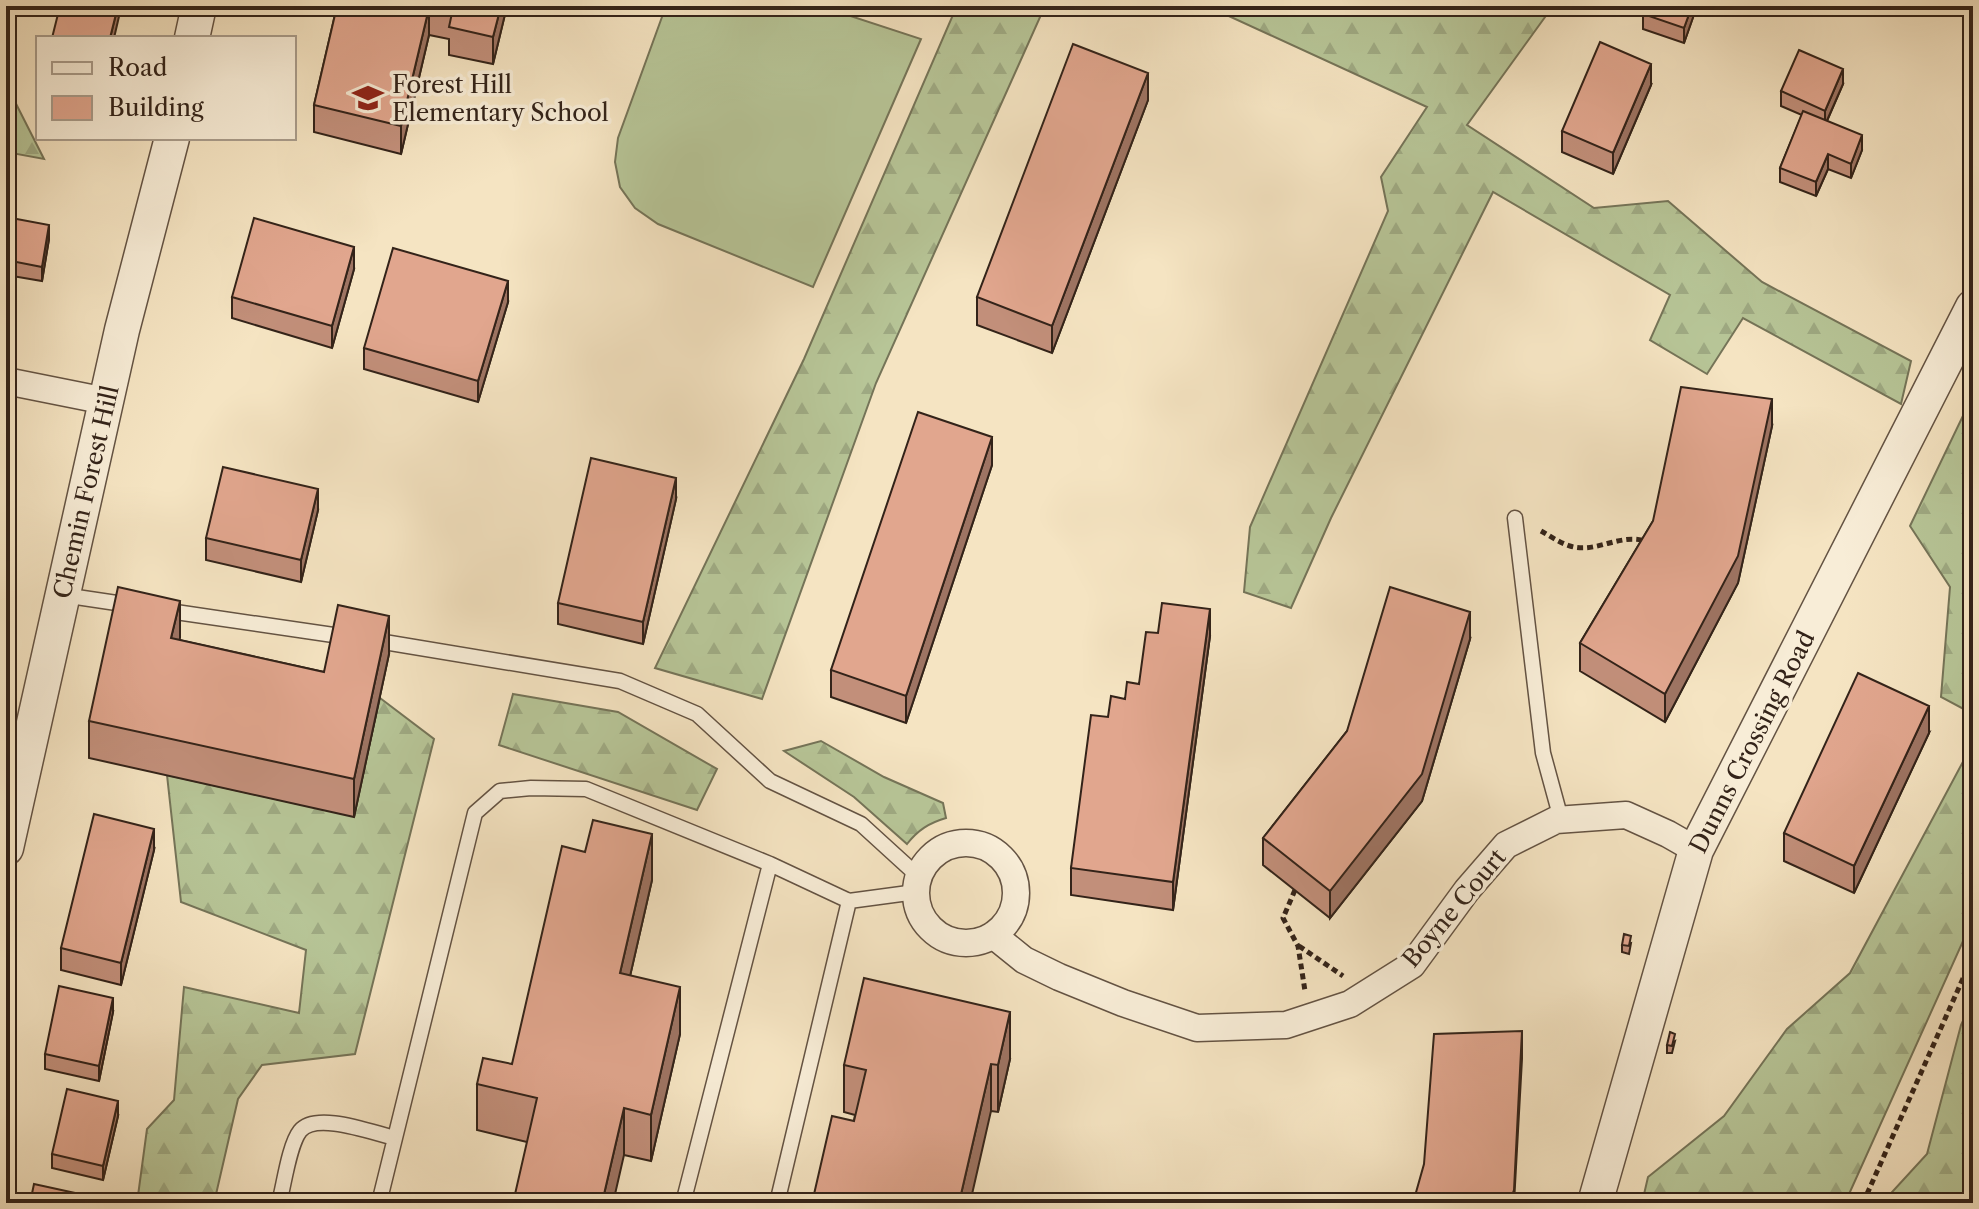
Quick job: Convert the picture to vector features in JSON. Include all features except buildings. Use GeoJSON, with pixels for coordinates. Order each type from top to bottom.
{"type":"FeatureCollection","features":[{"type":"Feature","properties":{"kind":"street"},"geometry":{"type":"LineString","coordinates":[[192,36],[199,6]]}},
{"type":"Feature","properties":{"kind":"street","name":"Chemin Forest Hill"},"geometry":{"type":"LineString","coordinates":[[6,848],[122,330],[171,140]]}},
{"type":"Feature","properties":{"kind":"street","name":"Dunns Crossing Road"},"geometry":{"type":"LineString","coordinates":[[1595,1203],[1696,850],[1973,307]]}},
{"type":"Feature","properties":{"kind":"street"},"geometry":{"type":"LineString","coordinates":[[6,381],[106,401]]}},
{"type":"Feature","properties":{"kind":"street","name":"Boyne Court"},"geometry":{"type":"LineString","coordinates":[[993,935],[1024,960],[1059,977],[1197,1028],[1286,1025],[1350,1004],[1412,965],[1467,890],[1506,845],[1556,820],[1626,815],[1696,850]]}},
{"type":"Feature","properties":{"kind":"street"},"geometry":{"type":"LineString","coordinates":[[965,843],[995,851],[1007,864],[1014,880],[1016,897],[1012,914],[993,935],[971,943],[954,942],[938,935],[925,923],[918,907],[917,884],[925,863],[936,852],[950,845],[965,843]]}},
{"type":"Feature","properties":{"kind":"lane"},"geometry":{"type":"LineString","coordinates":[[1515,518],[1543,753],[1561,819]]}},
{"type":"Feature","properties":{"kind":"lane"},"geometry":{"type":"LineString","coordinates":[[63,595],[430,649],[620,681],[697,714],[770,781],[861,824],[917,884],[849,901],[770,864],[586,789],[500,791],[475,813],[379,1203]]}},
{"type":"Feature","properties":{"kind":"lane"},"geometry":{"type":"LineString","coordinates":[[683,1203],[770,864]]}},
{"type":"Feature","properties":{"kind":"lane"},"geometry":{"type":"LineString","coordinates":[[777,1203],[849,901]]}},
{"type":"Feature","properties":{"kind":"lane"},"geometry":{"type":"LineString","coordinates":[[279,1203],[293,1148],[300,1131],[311,1122],[326,1122],[395,1138]]}},
{"type":"Feature","properties":{"kind":"path"},"geometry":{"type":"LineString","coordinates":[[1515,518],[1571,547],[1592,547],[1635,538],[1654,544]]}},
{"type":"Feature","properties":{"kind":"path"},"geometry":{"type":"LineString","coordinates":[[1295,890],[1283,918],[1298,946],[1309,1017]]}},
{"type":"Feature","properties":{"kind":"path"},"geometry":{"type":"LineString","coordinates":[[1298,946],[1368,992]]}},
{"type":"Feature","properties":{"kind":"path"},"geometry":{"type":"LineString","coordinates":[[1863,1203],[1973,956]]}},
{"type":"Feature","properties":{"kind":"green space"},"geometry":{"type":"Polygon","coordinates":[[[666,6],[820,6],[921,39],[813,287],[658,224],[635,208],[620,187],[615,162],[618,138],[666,6]]]}},
{"type":"Feature","properties":{"kind":"green space"},"geometry":{"type":"Polygon","coordinates":[[[952,6],[1045,6],[876,383],[762,699],[655,668],[804,359],[956,8],[952,6]]]}},
{"type":"Feature","properties":{"kind":"green space"},"geometry":{"type":"Polygon","coordinates":[[[1207,6],[1553,6],[1467,125],[1594,208],[1668,201],[1762,282],[1911,361],[1901,404],[1743,318],[1707,374],[1650,340],[1670,295],[1493,192],[1331,518],[1291,608],[1244,592],[1250,527],[1388,211],[1381,177],[1427,107],[1207,6]]]}},
{"type":"Feature","properties":{"kind":"green space"},"geometry":{"type":"Polygon","coordinates":[[[6,84],[44,159],[6,152],[6,84]]]}},
{"type":"Feature","properties":{"kind":"green space"},"geometry":{"type":"Polygon","coordinates":[[[1973,395],[1973,714],[1941,697],[1950,587],[1910,526],[1973,395]]]}},
{"type":"Feature","properties":{"kind":"green space"},"geometry":{"type":"Polygon","coordinates":[[[513,694],[618,712],[717,769],[697,810],[499,745],[513,694]]]}},
{"type":"Feature","properties":{"kind":"green space"},"geometry":{"type":"Polygon","coordinates":[[[380,698],[434,739],[355,1054],[262,1065],[238,1099],[214,1203],[137,1203],[147,1129],[174,1100],[184,987],[299,1013],[306,950],[181,902],[167,775],[353,816],[380,698]]]}},
{"type":"Feature","properties":{"kind":"green space"},"geometry":{"type":"Polygon","coordinates":[[[821,741],[884,777],[943,803],[946,818],[924,828],[907,844],[854,797],[784,751],[821,741]]]}},
{"type":"Feature","properties":{"kind":"green space"},"geometry":{"type":"Polygon","coordinates":[[[1973,743],[1973,919],[1845,1203],[1642,1203],[1648,1177],[1724,1116],[1787,1029],[1850,973],[1973,743]]]}},
{"type":"Feature","properties":{"kind":"green space"},"geometry":{"type":"Polygon","coordinates":[[[1973,999],[1973,1203],[1882,1203],[1927,1154],[1961,1025],[1973,999]]]}},
{"type":"Feature","properties":{"kind":"place","name":"Forest Hill Elementary School"},"geometry":{"type":"Point","coordinates":[368,98]}}]}
